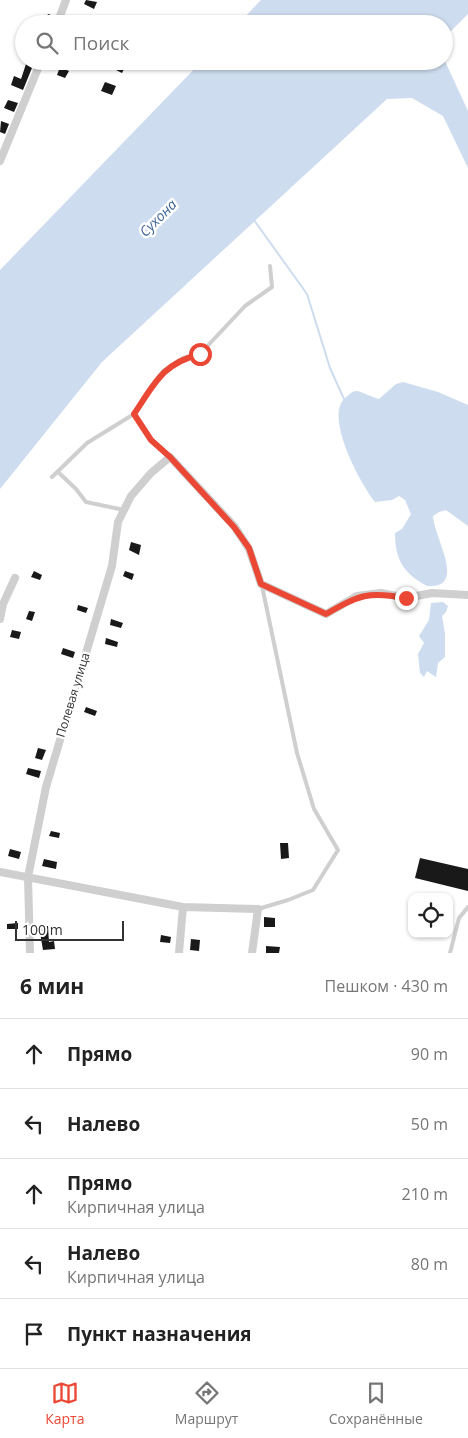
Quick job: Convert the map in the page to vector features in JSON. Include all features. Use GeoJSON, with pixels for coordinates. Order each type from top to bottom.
{"type":"FeatureCollection","features":[{"type":"Feature","properties":{"kind":"street"},"geometry":{"type":"LineString","coordinates":[[60,15],[66,0]]}},
{"type":"Feature","properties":{"kind":"street"},"geometry":{"type":"LineString","coordinates":[[0,160],[37,70]]}},
{"type":"Feature","properties":{"kind":"street"},"geometry":{"type":"LineString","coordinates":[[170,457],[234,527],[249,548],[261,584],[326,614],[357,596],[381,593],[406,598],[432,594],[468,595]]}},
{"type":"Feature","properties":{"kind":"street","name":"Полевая улица"},"geometry":{"type":"LineString","coordinates":[[30,953],[28,877],[46,787],[112,566],[118,522],[126,510],[131,496],[150,473],[170,457]]}},
{"type":"Feature","properties":{"kind":"street"},"geometry":{"type":"LineString","coordinates":[[0,620],[3,604],[15,578]]}},
{"type":"Feature","properties":{"kind":"street"},"geometry":{"type":"LineString","coordinates":[[0,872],[183,907],[258,909],[252,953]]}},
{"type":"Feature","properties":{"kind":"street"},"geometry":{"type":"LineString","coordinates":[[179,953],[183,907]]}},
{"type":"Feature","properties":{"kind":"lane"},"geometry":{"type":"LineString","coordinates":[[52,478],[87,443],[134,414],[163,371],[183,358],[200,354],[245,306],[272,286],[270,266]]}},
{"type":"Feature","properties":{"kind":"lane"},"geometry":{"type":"LineString","coordinates":[[134,414],[151,440],[170,457]]}},
{"type":"Feature","properties":{"kind":"lane"},"geometry":{"type":"LineString","coordinates":[[58,472],[76,489],[86,502],[126,510]]}},
{"type":"Feature","properties":{"kind":"lane"},"geometry":{"type":"LineString","coordinates":[[258,909],[313,890],[338,850],[314,809],[297,753],[261,584]]}},
{"type":"Feature","properties":{"kind":"lane"},"geometry":{"type":"LineString","coordinates":[[450,953],[459,918],[468,907]]}},
{"type":"Feature","properties":{"kind":"water"},"geometry":{"type":"Polygon","coordinates":[[[261,0],[468,0],[468,14],[453,29],[453,15],[247,15],[261,0]]]}},
{"type":"Feature","properties":{"kind":"water","name":"Сухона"},"geometry":{"type":"Polygon","coordinates":[[[193,70],[449,70],[468,111],[468,168],[443,116],[412,98],[387,99],[102,362],[0,489],[0,270],[193,70]]]}},
{"type":"Feature","properties":{"kind":"water"},"geometry":{"type":"Polygon","coordinates":[[[403,382],[438,392],[468,405],[468,526],[446,510],[433,516],[446,560],[447,571],[445,579],[439,585],[427,586],[412,576],[402,564],[395,542],[395,533],[402,529],[411,514],[405,500],[399,496],[392,500],[375,502],[362,482],[347,452],[339,421],[339,408],[344,399],[351,393],[357,391],[379,399],[396,384],[403,382]]]}},
{"type":"Feature","properties":{"kind":"water"},"geometry":{"type":"Polygon","coordinates":[[[443,602],[448,606],[442,616],[445,634],[445,657],[438,663],[436,677],[427,671],[424,677],[420,673],[418,654],[424,643],[419,636],[429,620],[431,603],[443,602]]]}},
{"type":"Feature","properties":{"kind":"building"},"geometry":{"type":"Polygon","coordinates":[[[86,0],[97,2],[94,9],[84,4],[86,0]]]}},
{"type":"Feature","properties":{"kind":"building"},"geometry":{"type":"Polygon","coordinates":[[[24,70],[31,70],[23,90],[11,85],[14,76],[21,79],[24,70]]]}},
{"type":"Feature","properties":{"kind":"building"},"geometry":{"type":"Polygon","coordinates":[[[59,70],[69,71],[65,78],[57,75],[59,70]]]}},
{"type":"Feature","properties":{"kind":"building"},"geometry":{"type":"Polygon","coordinates":[[[105,82],[116,86],[112,95],[101,91],[105,82]]]}},
{"type":"Feature","properties":{"kind":"building"},"geometry":{"type":"Polygon","coordinates":[[[8,100],[18,103],[14,112],[4,108],[8,100]]]}},
{"type":"Feature","properties":{"kind":"building"},"geometry":{"type":"Polygon","coordinates":[[[1,121],[9,124],[5,134],[0,132],[1,121]]]}},
{"type":"Feature","properties":{"kind":"building"},"geometry":{"type":"Polygon","coordinates":[[[131,542],[141,545],[139,555],[129,550],[131,542]]]}},
{"type":"Feature","properties":{"kind":"building"},"geometry":{"type":"Polygon","coordinates":[[[34,571],[42,575],[40,580],[31,577],[34,571]]]}},
{"type":"Feature","properties":{"kind":"building"},"geometry":{"type":"Polygon","coordinates":[[[125,571],[134,574],[132,580],[123,576],[125,571]]]}},
{"type":"Feature","properties":{"kind":"building"},"geometry":{"type":"Polygon","coordinates":[[[78,605],[88,608],[86,613],[77,610],[78,605]]]}},
{"type":"Feature","properties":{"kind":"building"},"geometry":{"type":"Polygon","coordinates":[[[29,611],[35,612],[32,621],[26,619],[29,611]]]}},
{"type":"Feature","properties":{"kind":"building"},"geometry":{"type":"Polygon","coordinates":[[[111,619],[123,623],[121,628],[110,625],[111,619]]]}},
{"type":"Feature","properties":{"kind":"building"},"geometry":{"type":"Polygon","coordinates":[[[12,630],[21,632],[19,639],[10,637],[12,630]]]}},
{"type":"Feature","properties":{"kind":"building"},"geometry":{"type":"Polygon","coordinates":[[[106,638],[118,642],[117,647],[105,644],[106,638]]]}},
{"type":"Feature","properties":{"kind":"building"},"geometry":{"type":"Polygon","coordinates":[[[63,648],[75,652],[73,658],[61,654],[63,648]]]}},
{"type":"Feature","properties":{"kind":"building"},"geometry":{"type":"Polygon","coordinates":[[[86,707],[97,711],[95,716],[84,712],[86,707]]]}},
{"type":"Feature","properties":{"kind":"building"},"geometry":{"type":"Polygon","coordinates":[[[38,748],[46,750],[42,760],[35,758],[38,748]]]}},
{"type":"Feature","properties":{"kind":"building"},"geometry":{"type":"Polygon","coordinates":[[[28,768],[41,771],[39,778],[26,774],[28,768]]]}},
{"type":"Feature","properties":{"kind":"building"},"geometry":{"type":"Polygon","coordinates":[[[51,831],[60,833],[59,838],[49,836],[51,831]]]}},
{"type":"Feature","properties":{"kind":"building"},"geometry":{"type":"Polygon","coordinates":[[[280,843],[288,843],[289,858],[281,859],[280,843]]]}},
{"type":"Feature","properties":{"kind":"building"},"geometry":{"type":"Polygon","coordinates":[[[10,849],[21,852],[19,859],[8,856],[10,849]]]}},
{"type":"Feature","properties":{"kind":"building"},"geometry":{"type":"Polygon","coordinates":[[[420,858],[468,869],[468,891],[415,878],[420,858]]]}},
{"type":"Feature","properties":{"kind":"building"},"geometry":{"type":"Polygon","coordinates":[[[44,859],[57,862],[56,869],[42,866],[44,859]]]}},
{"type":"Feature","properties":{"kind":"building"},"geometry":{"type":"Polygon","coordinates":[[[264,917],[275,918],[275,927],[264,927],[264,917]]]}},
{"type":"Feature","properties":{"kind":"building"},"geometry":{"type":"Polygon","coordinates":[[[18,923],[18,929],[7,929],[7,924],[18,923]]]}},
{"type":"Feature","properties":{"kind":"building"},"geometry":{"type":"Polygon","coordinates":[[[48,926],[49,942],[54,941],[55,949],[43,950],[39,927],[48,926]]]}},
{"type":"Feature","properties":{"kind":"building"},"geometry":{"type":"Polygon","coordinates":[[[161,935],[171,937],[170,943],[160,942],[161,935]]]}},
{"type":"Feature","properties":{"kind":"building"},"geometry":{"type":"Polygon","coordinates":[[[191,939],[200,940],[199,951],[190,950],[191,939]]]}},
{"type":"Feature","properties":{"kind":"building"},"geometry":{"type":"Polygon","coordinates":[[[266,946],[280,947],[279,953],[266,953],[266,946]]]}},
{"type":"Feature","properties":{"kind":"waterway"},"geometry":{"type":"LineString","coordinates":[[254,220],[307,294],[330,368],[344,399]]}},
{"type":"Feature","properties":{"kind":"route"},"geometry":{"type":"LineString","coordinates":[[200,354],[183,358],[163,371],[134,414],[151,440],[212,501],[234,527],[249,548],[261,584],[326,614],[357,596],[381,593],[406,598]]}}]}
